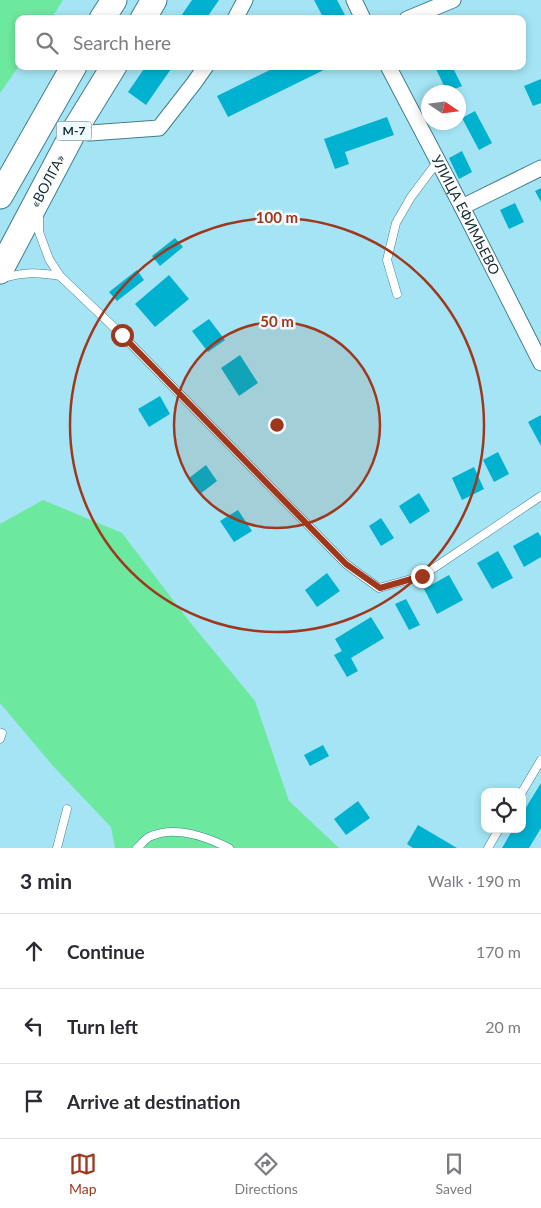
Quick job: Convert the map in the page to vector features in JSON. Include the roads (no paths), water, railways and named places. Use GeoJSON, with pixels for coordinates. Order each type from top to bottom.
{"type":"FeatureCollection","features":[{"type":"Feature","properties":{"kind":"highway"},"geometry":{"type":"LineString","coordinates":[[105,15],[114,0]]}},
{"type":"Feature","properties":{"kind":"highway"},"geometry":{"type":"LineString","coordinates":[[145,15],[154,0]]}},
{"type":"Feature","properties":{"kind":"highway","name":"М-7"},"geometry":{"type":"LineString","coordinates":[[0,196],[72,70]]}},
{"type":"Feature","properties":{"kind":"highway","name":"«ВОЛГА»"},"geometry":{"type":"LineString","coordinates":[[0,272],[74,131],[112,70]]}},
{"type":"Feature","properties":{"kind":"street"},"geometry":{"type":"LineString","coordinates":[[237,15],[245,0]]}},
{"type":"Feature","properties":{"kind":"street"},"geometry":{"type":"LineString","coordinates":[[354,0],[361,15]]}},
{"type":"Feature","properties":{"kind":"street"},"geometry":{"type":"LineString","coordinates":[[417,15],[454,0]]}},
{"type":"Feature","properties":{"kind":"street"},"geometry":{"type":"LineString","coordinates":[[74,131],[90,133],[159,128],[203,70]]}},
{"type":"Feature","properties":{"kind":"street","name":"УЛИЦА ЕФИМЬЕВО"},"geometry":{"type":"LineString","coordinates":[[390,70],[541,363]]}},
{"type":"Feature","properties":{"kind":"street"},"geometry":{"type":"LineString","coordinates":[[462,207],[541,168]]}},
{"type":"Feature","properties":{"kind":"lane"},"geometry":{"type":"LineString","coordinates":[[397,294],[388,260],[396,224],[411,197],[438,161]]}},
{"type":"Feature","properties":{"kind":"lane"},"geometry":{"type":"LineString","coordinates":[[38,199],[39,232],[49,260],[60,276],[122,335],[346,564],[380,588],[422,576],[541,496]]}},
{"type":"Feature","properties":{"kind":"lane"},"geometry":{"type":"LineString","coordinates":[[0,279],[21,273],[38,272],[60,276]]}},
{"type":"Feature","properties":{"kind":"lane"},"geometry":{"type":"LineString","coordinates":[[524,788],[541,760]]}},
{"type":"Feature","properties":{"kind":"lane"},"geometry":{"type":"LineString","coordinates":[[57,848],[67,809]]}},
{"type":"Feature","properties":{"kind":"lane"},"geometry":{"type":"LineString","coordinates":[[137,848],[148,838],[174,830],[229,848]]}},
{"type":"Feature","properties":{"kind":"lane"},"geometry":{"type":"LineString","coordinates":[[488,848],[497,833]]}}]}
